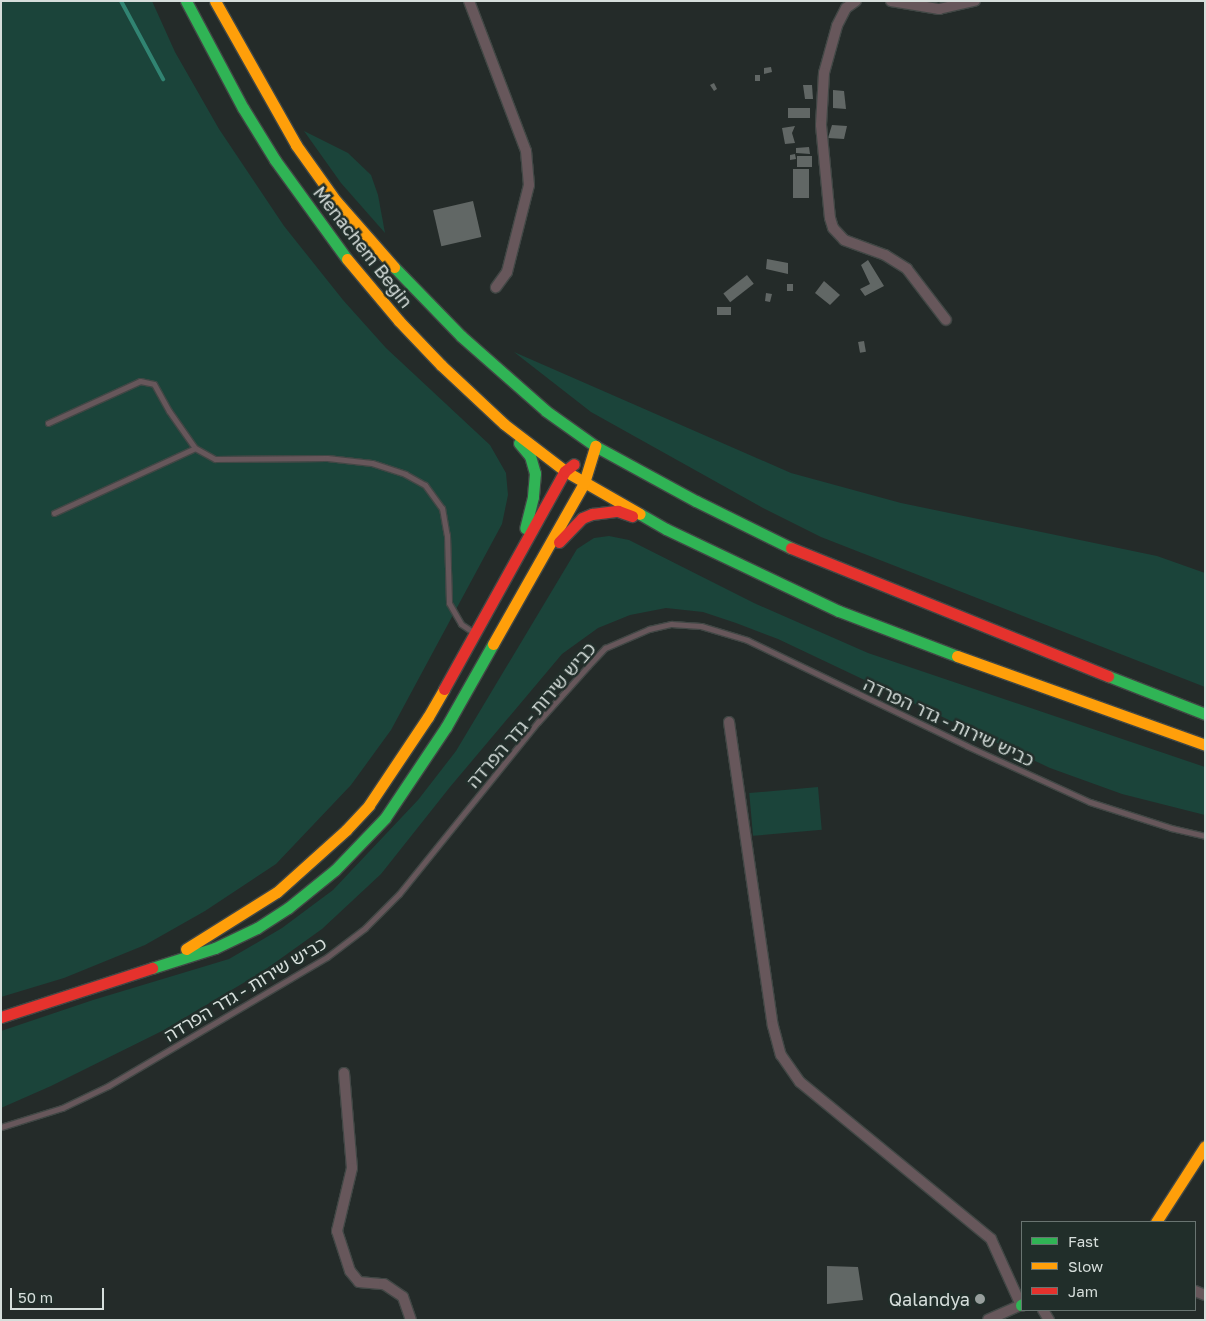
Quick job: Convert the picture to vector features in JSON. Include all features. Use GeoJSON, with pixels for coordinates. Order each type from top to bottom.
{"type":"FeatureCollection","features":[{"type":"Feature","properties":{"kind":"main road","name":"Menachem Begin"},"geometry":{"type":"LineString","coordinates":[[186,1],[243,108],[275,160],[344,255],[398,321],[441,365],[504,424],[565,471],[666,529]]}},
{"type":"Feature","properties":{"kind":"main road","name":"Menachem Begin"},"geometry":{"type":"LineString","coordinates":[[215,1],[266,95],[296,145],[336,201],[420,296],[461,336],[546,411],[595,446],[696,501],[810,557],[1205,714]]}},
{"type":"Feature","properties":{"kind":"main road"},"geometry":{"type":"LineString","coordinates":[[504,424],[530,456],[535,472],[533,497],[518,557]]}},
{"type":"Feature","properties":{"kind":"main road"},"geometry":{"type":"LineString","coordinates":[[122,978],[183,951],[277,892],[321,855],[369,805],[428,716],[565,471],[595,446]]}},
{"type":"Feature","properties":{"kind":"main road"},"geometry":{"type":"LineString","coordinates":[[1,1018],[215,948],[257,928],[288,908],[311,891],[355,851],[385,818],[426,759],[584,483],[595,446]]}},
{"type":"Feature","properties":{"kind":"main road"},"geometry":{"type":"LineString","coordinates":[[531,577],[582,518],[592,514],[618,511],[666,529],[847,615],[990,669],[1205,745]]}},
{"type":"Feature","properties":{"kind":"main road"},"geometry":{"type":"LineString","coordinates":[[1157,1221],[1205,1146]]}},
{"type":"Feature","properties":{"kind":"street"},"geometry":{"type":"LineString","coordinates":[[469,1],[516,123],[526,159],[529,186],[507,272],[496,288]]}},
{"type":"Feature","properties":{"kind":"street"},"geometry":{"type":"LineString","coordinates":[[856,1],[846,8],[837,26],[824,73],[821,125],[833,228],[844,240],[885,255],[906,269],[946,320]]}},
{"type":"Feature","properties":{"kind":"street"},"geometry":{"type":"LineString","coordinates":[[891,1],[939,9],[976,1]]}},
{"type":"Feature","properties":{"kind":"street"},"geometry":{"type":"LineString","coordinates":[[729,722],[773,1026],[781,1055],[800,1082],[991,1239],[1021,1303]]}},
{"type":"Feature","properties":{"kind":"street"},"geometry":{"type":"LineString","coordinates":[[344,1073],[352,1168],[337,1231],[350,1271],[359,1282],[384,1284],[403,1297],[411,1320]]}},
{"type":"Feature","properties":{"kind":"street"},"geometry":{"type":"LineString","coordinates":[[988,1320],[1021,1305]]}},
{"type":"Feature","properties":{"kind":"lane"},"geometry":{"type":"LineString","coordinates":[[48,423],[140,382],[154,384],[169,412],[194,448],[215,459],[327,458],[372,463],[405,474],[425,485],[442,508],[447,535],[449,604],[461,624],[475,633]]}},
{"type":"Feature","properties":{"kind":"lane"},"geometry":{"type":"LineString","coordinates":[[54,513],[194,448]]}},
{"type":"Feature","properties":{"kind":"lane","name":"כביש שירות - גדר הפרדה"},"geometry":{"type":"LineString","coordinates":[[1,1126],[62,1108],[108,1086],[310,967],[349,940],[398,894],[538,722],[605,648],[626,637],[649,629],[671,624],[701,626],[747,640],[967,746],[1090,802],[1171,828],[1205,836]]}},
{"type":"Feature","properties":{"kind":"green space"},"geometry":{"type":"Polygon","coordinates":[[[1,1],[152,1],[175,52],[219,129],[284,226],[343,300],[386,348],[490,445],[506,473],[508,495],[502,524],[391,730],[351,785],[276,864],[205,911],[145,945],[64,978],[1,997],[1,1]]]}},
{"type":"Feature","properties":{"kind":"green space"},"geometry":{"type":"Polygon","coordinates":[[[304,131],[348,153],[371,175],[378,195],[385,233],[341,183],[304,131]]]}},
{"type":"Feature","properties":{"kind":"green space"},"geometry":{"type":"Polygon","coordinates":[[[514,352],[791,473],[901,503],[1157,556],[1205,573],[1205,687],[821,537],[763,508],[591,412],[514,352]]]}},
{"type":"Feature","properties":{"kind":"green space"},"geometry":{"type":"Polygon","coordinates":[[[609,536],[629,540],[754,603],[868,653],[1205,767],[1205,815],[1122,794],[1050,768],[778,639],[736,623],[703,612],[666,608],[630,615],[598,628],[562,654],[450,787],[381,874],[322,929],[262,972],[164,1030],[51,1086],[1,1108],[1,1031],[93,1000],[229,959],[282,928],[333,890],[418,800],[456,751],[577,549],[594,538],[609,536]]]}},
{"type":"Feature","properties":{"kind":"green space"},"geometry":{"type":"Polygon","coordinates":[[[818,787],[822,830],[753,836],[749,793],[818,787]]]}},
{"type":"Feature","properties":{"kind":"building"},"geometry":{"type":"Polygon","coordinates":[[[771,67],[772,72],[764,74],[764,68],[771,67]]]}},
{"type":"Feature","properties":{"kind":"building"},"geometry":{"type":"Polygon","coordinates":[[[755,75],[760,75],[760,81],[755,81],[755,75]]]}},
{"type":"Feature","properties":{"kind":"building"},"geometry":{"type":"Polygon","coordinates":[[[714,83],[717,89],[714,91],[710,85],[714,83]]]}},
{"type":"Feature","properties":{"kind":"building"},"geometry":{"type":"Polygon","coordinates":[[[803,85],[812,85],[813,99],[805,99],[803,85]]]}},
{"type":"Feature","properties":{"kind":"building"},"geometry":{"type":"Polygon","coordinates":[[[833,90],[844,91],[846,109],[833,108],[833,90]]]}},
{"type":"Feature","properties":{"kind":"building"},"geometry":{"type":"Polygon","coordinates":[[[788,108],[810,108],[810,118],[788,118],[788,108]]]}},
{"type":"Feature","properties":{"kind":"building"},"geometry":{"type":"Polygon","coordinates":[[[832,125],[847,126],[844,139],[828,138],[832,125]]]}},
{"type":"Feature","properties":{"kind":"building"},"geometry":{"type":"Polygon","coordinates":[[[795,126],[792,133],[795,143],[785,144],[782,128],[795,126]]]}},
{"type":"Feature","properties":{"kind":"building"},"geometry":{"type":"Polygon","coordinates":[[[809,147],[810,154],[796,153],[796,148],[809,147]]]}},
{"type":"Feature","properties":{"kind":"building"},"geometry":{"type":"Polygon","coordinates":[[[795,154],[796,159],[790,160],[790,155],[795,154]]]}},
{"type":"Feature","properties":{"kind":"building"},"geometry":{"type":"Polygon","coordinates":[[[797,156],[812,156],[812,167],[797,167],[797,156]]]}},
{"type":"Feature","properties":{"kind":"building"},"geometry":{"type":"Polygon","coordinates":[[[793,169],[809,169],[809,198],[793,198],[793,169]]]}},
{"type":"Feature","properties":{"kind":"building"},"geometry":{"type":"Polygon","coordinates":[[[473,201],[481,237],[441,246],[433,210],[473,201]]]}},
{"type":"Feature","properties":{"kind":"building"},"geometry":{"type":"Polygon","coordinates":[[[767,259],[788,263],[788,274],[766,269],[767,259]]]}},
{"type":"Feature","properties":{"kind":"building"},"geometry":{"type":"Polygon","coordinates":[[[868,260],[884,286],[865,296],[860,289],[870,284],[861,265],[868,260]]]}},
{"type":"Feature","properties":{"kind":"building"},"geometry":{"type":"Polygon","coordinates":[[[747,275],[754,284],[730,302],[723,293],[747,275]]]}},
{"type":"Feature","properties":{"kind":"building"},"geometry":{"type":"Polygon","coordinates":[[[824,281],[840,295],[830,305],[815,293],[824,281]]]}},
{"type":"Feature","properties":{"kind":"building"},"geometry":{"type":"Polygon","coordinates":[[[787,284],[793,284],[793,291],[787,291],[787,284]]]}},
{"type":"Feature","properties":{"kind":"building"},"geometry":{"type":"Polygon","coordinates":[[[766,293],[772,294],[770,302],[765,301],[766,293]]]}},
{"type":"Feature","properties":{"kind":"building"},"geometry":{"type":"Polygon","coordinates":[[[717,307],[731,307],[731,315],[717,315],[717,307]]]}},
{"type":"Feature","properties":{"kind":"building"},"geometry":{"type":"Polygon","coordinates":[[[864,341],[866,352],[860,353],[858,342],[864,341]]]}},
{"type":"Feature","properties":{"kind":"building"},"geometry":{"type":"Polygon","coordinates":[[[827,1266],[858,1267],[863,1300],[827,1304],[827,1266]]]}},
{"type":"Feature","properties":{"kind":"waterway"},"geometry":{"type":"LineString","coordinates":[[121,1],[163,79]]}},
{"type":"Feature","properties":{"kind":"traffic: fast"},"geometry":{"type":"LineString","coordinates":[[186,1],[243,108],[275,160],[347,259]]}},
{"type":"Feature","properties":{"kind":"traffic: fast"},"geometry":{"type":"LineString","coordinates":[[394,267],[461,336],[546,411],[595,446],[696,501],[791,548]]}},
{"type":"Feature","properties":{"kind":"traffic: fast"},"geometry":{"type":"LineString","coordinates":[[519,443],[530,456],[535,473],[533,497],[525,528]]}},
{"type":"Feature","properties":{"kind":"traffic: fast"},"geometry":{"type":"LineString","coordinates":[[640,514],[666,529],[839,611],[957,656]]}},
{"type":"Feature","properties":{"kind":"traffic: fast"},"geometry":{"type":"LineString","coordinates":[[152,968],[215,948],[257,928],[288,908],[335,870],[385,818],[446,727],[493,644]]}},
{"type":"Feature","properties":{"kind":"traffic: fast"},"geometry":{"type":"LineString","coordinates":[[1108,676],[1205,714]]}},
{"type":"Feature","properties":{"kind":"traffic: slow"},"geometry":{"type":"LineString","coordinates":[[215,1],[296,145],[336,201],[394,267]]}},
{"type":"Feature","properties":{"kind":"traffic: slow"},"geometry":{"type":"LineString","coordinates":[[347,259],[399,321],[441,365],[504,424],[565,471],[640,514]]}},
{"type":"Feature","properties":{"kind":"traffic: slow"},"geometry":{"type":"LineString","coordinates":[[493,644],[584,483],[595,446]]}},
{"type":"Feature","properties":{"kind":"traffic: slow"},"geometry":{"type":"LineString","coordinates":[[957,656],[1205,745]]}},
{"type":"Feature","properties":{"kind":"traffic: slow"},"geometry":{"type":"LineString","coordinates":[[186,949],[277,892],[346,830],[369,805],[428,717],[444,689]]}},
{"type":"Feature","properties":{"kind":"traffic: slow"},"geometry":{"type":"LineString","coordinates":[[1157,1221],[1205,1146]]}},
{"type":"Feature","properties":{"kind":"traffic: jam"},"geometry":{"type":"LineString","coordinates":[[444,689],[565,471],[574,464]]}},
{"type":"Feature","properties":{"kind":"traffic: jam"},"geometry":{"type":"LineString","coordinates":[[559,542],[582,518],[592,514],[618,511],[632,516]]}},
{"type":"Feature","properties":{"kind":"traffic: jam"},"geometry":{"type":"LineString","coordinates":[[791,548],[1108,676]]}},
{"type":"Feature","properties":{"kind":"traffic: jam"},"geometry":{"type":"LineString","coordinates":[[1,1017],[152,968]]}},
{"type":"Feature","properties":{"kind":"place","name":"Qalandya"},"geometry":{"type":"Point","coordinates":[980,1299]}}]}
